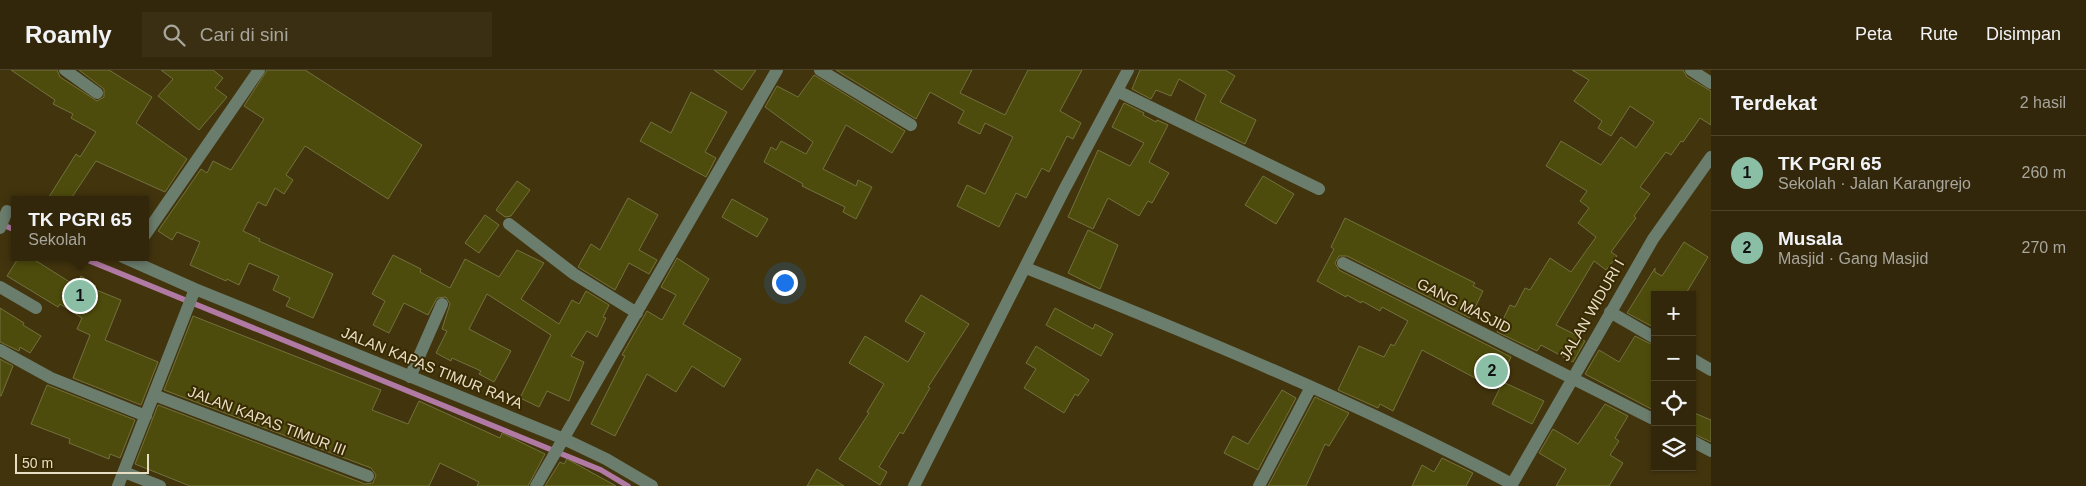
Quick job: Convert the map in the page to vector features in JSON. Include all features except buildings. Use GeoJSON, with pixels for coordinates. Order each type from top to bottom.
{"type":"FeatureCollection","features":[{"type":"Feature","properties":{"kind":"street"},"geometry":{"type":"LineString","coordinates":[[65,70],[98,93]]}},
{"type":"Feature","properties":{"kind":"street"},"geometry":{"type":"LineString","coordinates":[[149,229],[259,70]]}},
{"type":"Feature","properties":{"kind":"street"},"geometry":{"type":"LineString","coordinates":[[536,486],[777,70]]}},
{"type":"Feature","properties":{"kind":"street"},"geometry":{"type":"LineString","coordinates":[[820,70],[911,125]]}},
{"type":"Feature","properties":{"kind":"street"},"geometry":{"type":"LineString","coordinates":[[914,486],[1064,190],[1128,70]]}},
{"type":"Feature","properties":{"kind":"street"},"geometry":{"type":"LineString","coordinates":[[1691,70],[1711,83]]}},
{"type":"Feature","properties":{"kind":"street"},"geometry":{"type":"LineString","coordinates":[[1117,91],[1319,189]]}},
{"type":"Feature","properties":{"kind":"street","name":"JALAN WIDURI I"},"geometry":{"type":"LineString","coordinates":[[1511,485],[1653,239],[1711,157]]}},
{"type":"Feature","properties":{"kind":"street"},"geometry":{"type":"LineString","coordinates":[[509,224],[574,274],[637,313]]}},
{"type":"Feature","properties":{"kind":"street","name":"JALAN KAPAS TIMUR RAYA"},"geometry":{"type":"LineString","coordinates":[[133,261],[193,293],[410,377],[606,459],[652,486]]}},
{"type":"Feature","properties":{"kind":"street","name":"GANG MASJID"},"geometry":{"type":"LineString","coordinates":[[1343,262],[1651,418]]}},
{"type":"Feature","properties":{"kind":"street"},"geometry":{"type":"LineString","coordinates":[[1026,268],[1174,327],[1311,387],[1431,442],[1511,485]]}},
{"type":"Feature","properties":{"kind":"street"},"geometry":{"type":"LineString","coordinates":[[0,287],[36,308]]}},
{"type":"Feature","properties":{"kind":"street"},"geometry":{"type":"LineString","coordinates":[[118,486],[193,293]]}},
{"type":"Feature","properties":{"kind":"street"},"geometry":{"type":"LineString","coordinates":[[410,377],[442,304]]}},
{"type":"Feature","properties":{"kind":"street"},"geometry":{"type":"LineString","coordinates":[[1610,312],[1652,336]]}},
{"type":"Feature","properties":{"kind":"street"},"geometry":{"type":"LineString","coordinates":[[0,350],[51,378],[146,416]]}},
{"type":"Feature","properties":{"kind":"street"},"geometry":{"type":"LineString","coordinates":[[1696,361],[1711,370]]}},
{"type":"Feature","properties":{"kind":"street"},"geometry":{"type":"LineString","coordinates":[[1259,486],[1311,387]]}},
{"type":"Feature","properties":{"kind":"street","name":"JALAN KAPAS TIMUR III"},"geometry":{"type":"LineString","coordinates":[[154,396],[368,476]]}},
{"type":"Feature","properties":{"kind":"street"},"geometry":{"type":"LineString","coordinates":[[1696,443],[1711,451]]}},
{"type":"Feature","properties":{"kind":"street"},"geometry":{"type":"LineString","coordinates":[[124,472],[160,486]]}},
{"type":"Feature","properties":{"kind":"waterway"},"geometry":{"type":"LineString","coordinates":[[1,224],[11,228]]}},
{"type":"Feature","properties":{"kind":"waterway"},"geometry":{"type":"LineString","coordinates":[[90,261],[601,470],[628,486]]}},
{"type":"Feature","properties":{"kind":"place","name":"TK PGRI 65"},"geometry":{"type":"Point","coordinates":[80,296]}},
{"type":"Feature","properties":{"kind":"place","name":"Musala"},"geometry":{"type":"Point","coordinates":[1492,371]}}]}
